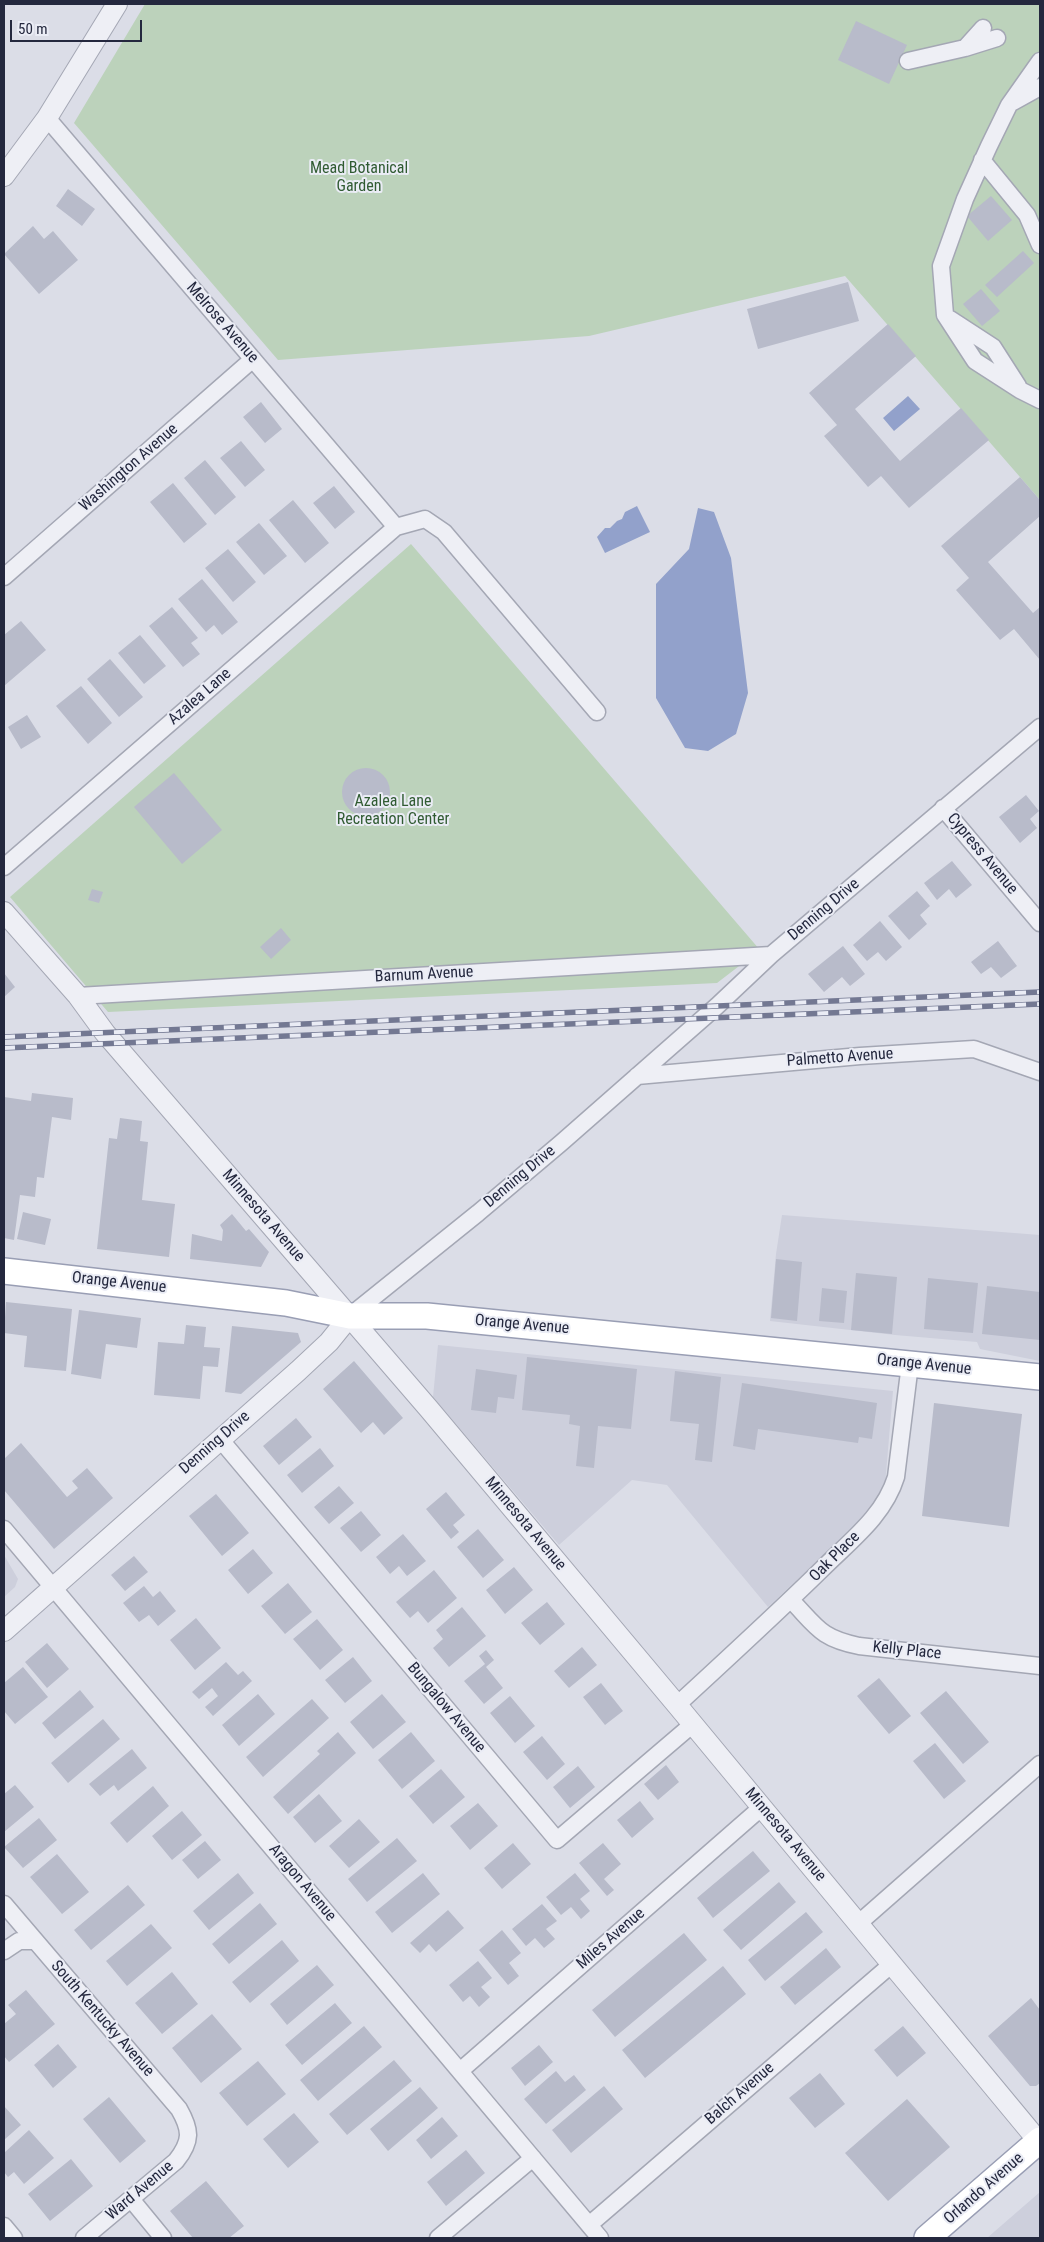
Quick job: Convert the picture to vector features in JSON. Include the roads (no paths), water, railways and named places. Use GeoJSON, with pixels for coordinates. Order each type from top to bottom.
{"type":"FeatureCollection","features":[{"type":"Feature","properties":{"kind":"main road","name":"Orange Avenue"},"geometry":{"type":"LineString","coordinates":[[4,1271],[276,1302],[350,1316],[427,1316],[1040,1377]]}},
{"type":"Feature","properties":{"kind":"main road","name":"Orlando Avenue"},"geometry":{"type":"LineString","coordinates":[[927,2238],[1040,2141]]}},
{"type":"Feature","properties":{"kind":"street"},"geometry":{"type":"LineString","coordinates":[[4,176],[47,118],[117,4]]}},
{"type":"Feature","properties":{"kind":"street"},"geometry":{"type":"LineString","coordinates":[[965,48],[983,28]]}},
{"type":"Feature","properties":{"kind":"street"},"geometry":{"type":"LineString","coordinates":[[908,61],[965,48],[997,38]]}},
{"type":"Feature","properties":{"kind":"street"},"geometry":{"type":"LineString","coordinates":[[1040,61],[1009,105],[982,160],[965,199],[941,266],[945,315],[975,361],[1020,390],[1040,400]]}},
{"type":"Feature","properties":{"kind":"street"},"geometry":{"type":"LineString","coordinates":[[1009,105],[1040,88]]}},
{"type":"Feature","properties":{"kind":"street","name":"Melrose Avenue"},"geometry":{"type":"LineString","coordinates":[[47,118],[396,527]]}},
{"type":"Feature","properties":{"kind":"street"},"geometry":{"type":"LineString","coordinates":[[982,160],[1028,215],[1040,245]]}},
{"type":"Feature","properties":{"kind":"street","name":"Washington Avenue"},"geometry":{"type":"LineString","coordinates":[[4,577],[254,359]]}},
{"type":"Feature","properties":{"kind":"street"},"geometry":{"type":"LineString","coordinates":[[396,527],[425,519],[444,532],[596,712]]}},
{"type":"Feature","properties":{"kind":"street","name":"Azalea Lane"},"geometry":{"type":"LineString","coordinates":[[4,868],[396,527]]}},
{"type":"Feature","properties":{"kind":"street","name":"Denning Drive"},"geometry":{"type":"LineString","coordinates":[[4,1631],[317,1353],[350,1316],[478,1213],[637,1076],[771,955],[1040,727]]}},
{"type":"Feature","properties":{"kind":"street","name":"Cypress Avenue"},"geometry":{"type":"LineString","coordinates":[[943,808],[1040,923]]}},
{"type":"Feature","properties":{"kind":"street","name":"Minnesota Avenue"},"geometry":{"type":"LineString","coordinates":[[4,912],[78,996],[105,1033],[350,1316],[677,1704],[1040,2141]]}},
{"type":"Feature","properties":{"kind":"street","name":"Barnum Avenue"},"geometry":{"type":"LineString","coordinates":[[78,996],[771,955]]}},
{"type":"Feature","properties":{"kind":"street","name":"Palmetto Avenue"},"geometry":{"type":"LineString","coordinates":[[637,1076],[974,1048],[1040,1072]]}},
{"type":"Feature","properties":{"kind":"street","name":"Oak Place"},"geometry":{"type":"LineString","coordinates":[[677,1704],[791,1600],[873,1519],[891,1492],[896,1478],[910,1364]]}},
{"type":"Feature","properties":{"kind":"street","name":"Bungalow Avenue"},"geometry":{"type":"LineString","coordinates":[[220,1439],[557,1840],[693,1724]]}},
{"type":"Feature","properties":{"kind":"street","name":"Aragon Avenue"},"geometry":{"type":"LineString","coordinates":[[4,1529],[600,2238]]}},
{"type":"Feature","properties":{"kind":"street","name":"Kelly Place"},"geometry":{"type":"LineString","coordinates":[[791,1600],[821,1632],[837,1642],[1040,1666]]}},
{"type":"Feature","properties":{"kind":"street"},"geometry":{"type":"LineString","coordinates":[[859,1923],[1040,1764]]}},
{"type":"Feature","properties":{"kind":"street","name":"Miles Avenue"},"geometry":{"type":"LineString","coordinates":[[460,2070],[762,1808]]}},
{"type":"Feature","properties":{"kind":"street","name":"South Kentucky Avenue"},"geometry":{"type":"LineString","coordinates":[[4,1904],[179,2109],[188,2126],[188,2139]]}},
{"type":"Feature","properties":{"kind":"street"},"geometry":{"type":"LineString","coordinates":[[4,1951],[19,1941],[35,1941]]}},
{"type":"Feature","properties":{"kind":"street","name":"Balch Avenue"},"geometry":{"type":"LineString","coordinates":[[588,2225],[892,1964]]}},
{"type":"Feature","properties":{"kind":"street","name":"Ward Avenue"},"geometry":{"type":"LineString","coordinates":[[84,2238],[176,2161],[183,2152],[188,2139]]}},
{"type":"Feature","properties":{"kind":"street"},"geometry":{"type":"LineString","coordinates":[[438,2238],[533,2158]]}},
{"type":"Feature","properties":{"kind":"street"},"geometry":{"type":"LineString","coordinates":[[131,2199],[163,2238]]}},
{"type":"Feature","properties":{"kind":"street"},"geometry":{"type":"LineString","coordinates":[[4,2226],[14,2238]]}},
{"type":"Feature","properties":{"kind":"water"},"geometry":{"type":"Polygon","coordinates":[[[908,396],[920,409],[894,431],[883,418],[908,396]]]}},
{"type":"Feature","properties":{"kind":"water"},"geometry":{"type":"Polygon","coordinates":[[[637,506],[650,532],[605,553],[597,537],[605,528],[610,528],[622,519],[625,512],[637,506]]]}},
{"type":"Feature","properties":{"kind":"water"},"geometry":{"type":"Polygon","coordinates":[[[698,508],[714,512],[731,558],[748,693],[736,734],[708,751],[685,748],[656,698],[656,584],[689,549],[698,508]]]}},
{"type":"Feature","properties":{"kind":"railway"},"geometry":{"type":"LineString","coordinates":[[4,1037],[1040,992]]}},
{"type":"Feature","properties":{"kind":"railway"},"geometry":{"type":"LineString","coordinates":[[4,1048],[1040,1004]]}},
{"type":"Feature","properties":{"kind":"park label","name":"Mead Botanical Garden"},"geometry":{"type":"Point","coordinates":[359,178]}},
{"type":"Feature","properties":{"kind":"park label","name":"Azalea Lane Recreation Center"},"geometry":{"type":"Point","coordinates":[393,811]}}]}
